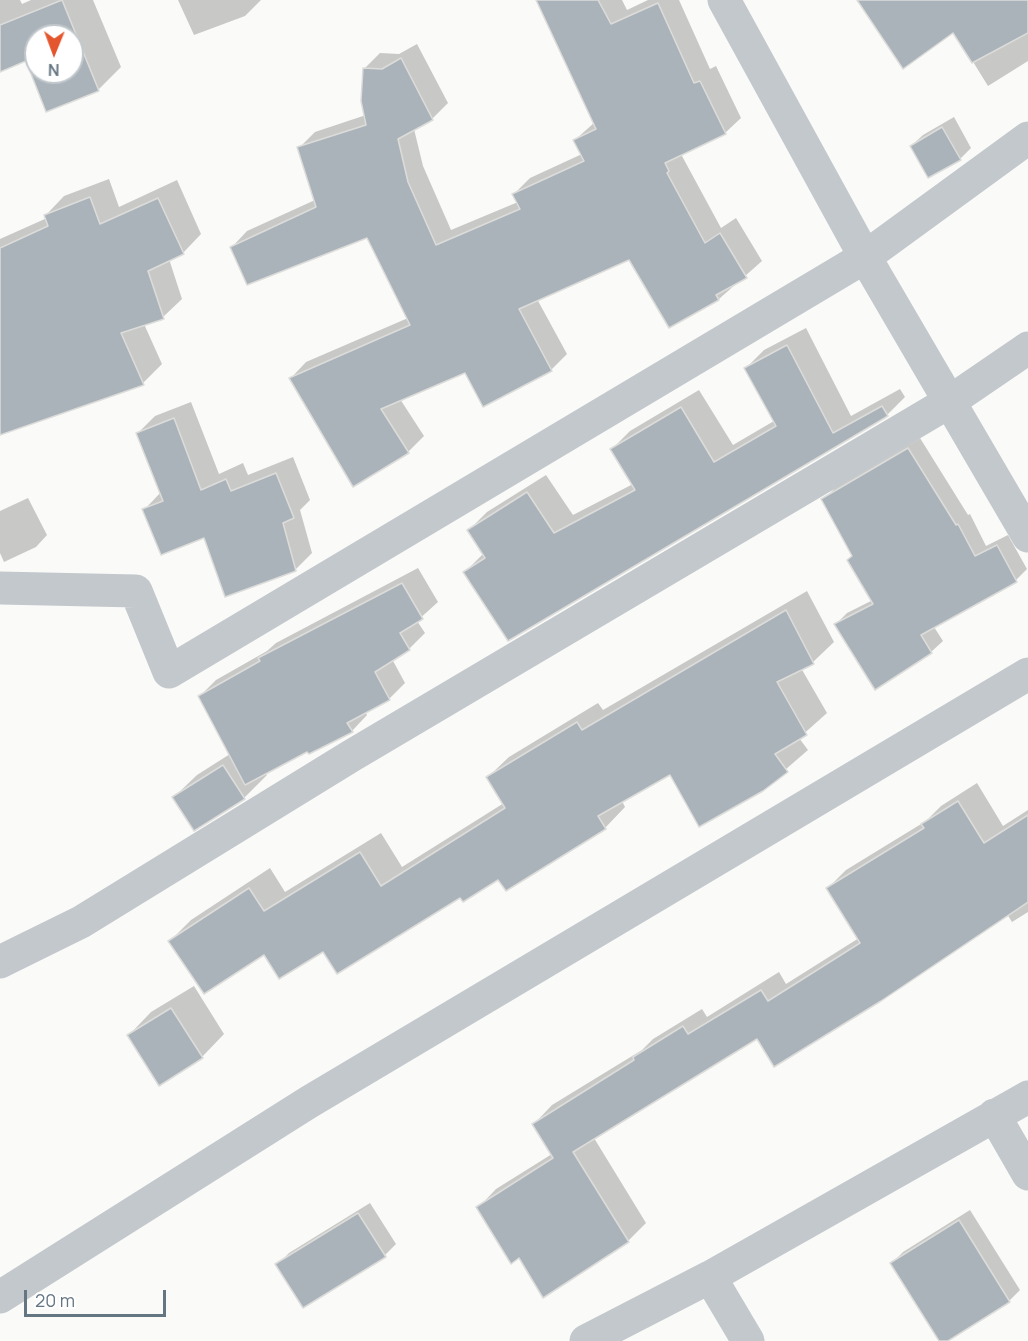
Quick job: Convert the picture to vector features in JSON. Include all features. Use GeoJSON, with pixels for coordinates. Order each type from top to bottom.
{"type":"FeatureCollection","features":[{"type":"Feature","properties":{"kind":"street"},"geometry":{"type":"LineString","coordinates":[[724,0],[865,257],[1028,536]]}},
{"type":"Feature","properties":{"kind":"street"},"geometry":{"type":"LineString","coordinates":[[0,588],[136,591],[169,672],[865,257],[1028,138]]}},
{"type":"Feature","properties":{"kind":"street"},"geometry":{"type":"LineString","coordinates":[[0,962],[81,922],[351,756],[949,402],[1028,348]]}},
{"type":"Feature","properties":{"kind":"street"},"geometry":{"type":"LineString","coordinates":[[0,1297],[309,1102],[1028,674]]}},
{"type":"Feature","properties":{"kind":"street"},"geometry":{"type":"LineString","coordinates":[[586,1341],[710,1277],[1028,1096]]}},
{"type":"Feature","properties":{"kind":"street"},"geometry":{"type":"LineString","coordinates":[[994,1115],[1028,1174]]}},
{"type":"Feature","properties":{"kind":"street"},"geometry":{"type":"LineString","coordinates":[[710,1277],[748,1341]]}},
{"type":"Feature","properties":{"kind":"building"},"geometry":{"type":"Polygon","coordinates":[[[62,0],[72,24],[24,24],[24,62],[0,72],[0,25],[62,0]]]}},
{"type":"Feature","properties":{"kind":"building"},"geometry":{"type":"Polygon","coordinates":[[[536,0],[598,0],[611,24],[658,3],[694,83],[700,81],[726,134],[665,163],[669,171],[667,173],[705,243],[720,233],[747,278],[716,295],[719,300],[669,328],[629,260],[519,309],[552,371],[483,407],[465,373],[381,409],[409,453],[353,487],[289,378],[410,325],[367,238],[247,285],[230,247],[316,207],[297,147],[366,125],[361,101],[363,68],[382,69],[401,58],[433,120],[398,139],[408,182],[436,245],[520,209],[512,194],[584,161],[573,140],[596,129],[536,0]]]}},
{"type":"Feature","properties":{"kind":"building"},"geometry":{"type":"Polygon","coordinates":[[[857,0],[1028,0],[1028,33],[972,63],[953,33],[903,69],[857,0]]]}},
{"type":"Feature","properties":{"kind":"building"},"geometry":{"type":"Polygon","coordinates":[[[84,54],[99,91],[46,112],[35,84],[84,84],[84,54]]]}},
{"type":"Feature","properties":{"kind":"building"},"geometry":{"type":"Polygon","coordinates":[[[942,127],[961,160],[928,178],[910,146],[942,127]]]}},
{"type":"Feature","properties":{"kind":"building"},"geometry":{"type":"Polygon","coordinates":[[[90,197],[100,224],[158,198],[184,254],[148,271],[164,319],[121,333],[144,385],[0,435],[0,248],[48,226],[44,215],[90,197]]]}},
{"type":"Feature","properties":{"kind":"building"},"geometry":{"type":"Polygon","coordinates":[[[787,345],[833,433],[882,406],[888,416],[508,641],[463,572],[485,558],[467,530],[527,492],[554,533],[635,490],[610,449],[681,407],[714,462],[776,426],[744,368],[787,345]]]}},
{"type":"Feature","properties":{"kind":"building"},"geometry":{"type":"Polygon","coordinates":[[[174,418],[201,490],[226,479],[231,491],[276,473],[294,518],[283,523],[296,571],[225,597],[204,538],[161,555],[142,509],[163,501],[136,433],[174,418]]]}},
{"type":"Feature","properties":{"kind":"building"},"geometry":{"type":"Polygon","coordinates":[[[908,448],[956,525],[958,524],[975,556],[997,545],[1017,582],[921,635],[932,653],[875,690],[834,624],[873,604],[847,560],[852,556],[821,499],[908,448]]]}},
{"type":"Feature","properties":{"kind":"building"},"geometry":{"type":"Polygon","coordinates":[[[402,583],[423,619],[400,633],[410,650],[375,672],[390,700],[347,723],[353,732],[309,754],[307,752],[245,785],[198,696],[260,661],[258,658],[402,583]]]}},
{"type":"Feature","properties":{"kind":"building"},"geometry":{"type":"Polygon","coordinates":[[[786,610],[814,664],[777,682],[807,735],[775,754],[788,772],[763,791],[699,827],[670,775],[598,816],[606,829],[506,891],[498,880],[463,902],[460,898],[337,974],[323,952],[279,979],[264,955],[204,994],[168,941],[249,888],[264,911],[360,852],[381,886],[505,808],[486,777],[577,722],[582,730],[786,610]]]}},
{"type":"Feature","properties":{"kind":"building"},"geometry":{"type":"Polygon","coordinates":[[[223,765],[245,799],[194,831],[172,797],[223,765]]]}},
{"type":"Feature","properties":{"kind":"building"},"geometry":{"type":"Polygon","coordinates":[[[958,801],[984,843],[1028,815],[1028,902],[881,1001],[774,1067],[757,1039],[573,1152],[629,1242],[543,1298],[519,1258],[511,1264],[476,1207],[553,1158],[532,1124],[634,1060],[633,1057],[683,1026],[688,1034],[761,990],[768,1001],[860,943],[826,888],[924,828],[921,824],[958,801]]]}},
{"type":"Feature","properties":{"kind":"building"},"geometry":{"type":"Polygon","coordinates":[[[171,1008],[203,1058],[159,1086],[127,1035],[171,1008]]]}},
{"type":"Feature","properties":{"kind":"building"},"geometry":{"type":"Polygon","coordinates":[[[358,1213],[386,1257],[303,1308],[275,1264],[358,1213]]]}},
{"type":"Feature","properties":{"kind":"building"},"geometry":{"type":"Polygon","coordinates":[[[959,1220],[1010,1302],[948,1341],[939,1341],[890,1263],[959,1220]]]}}]}
